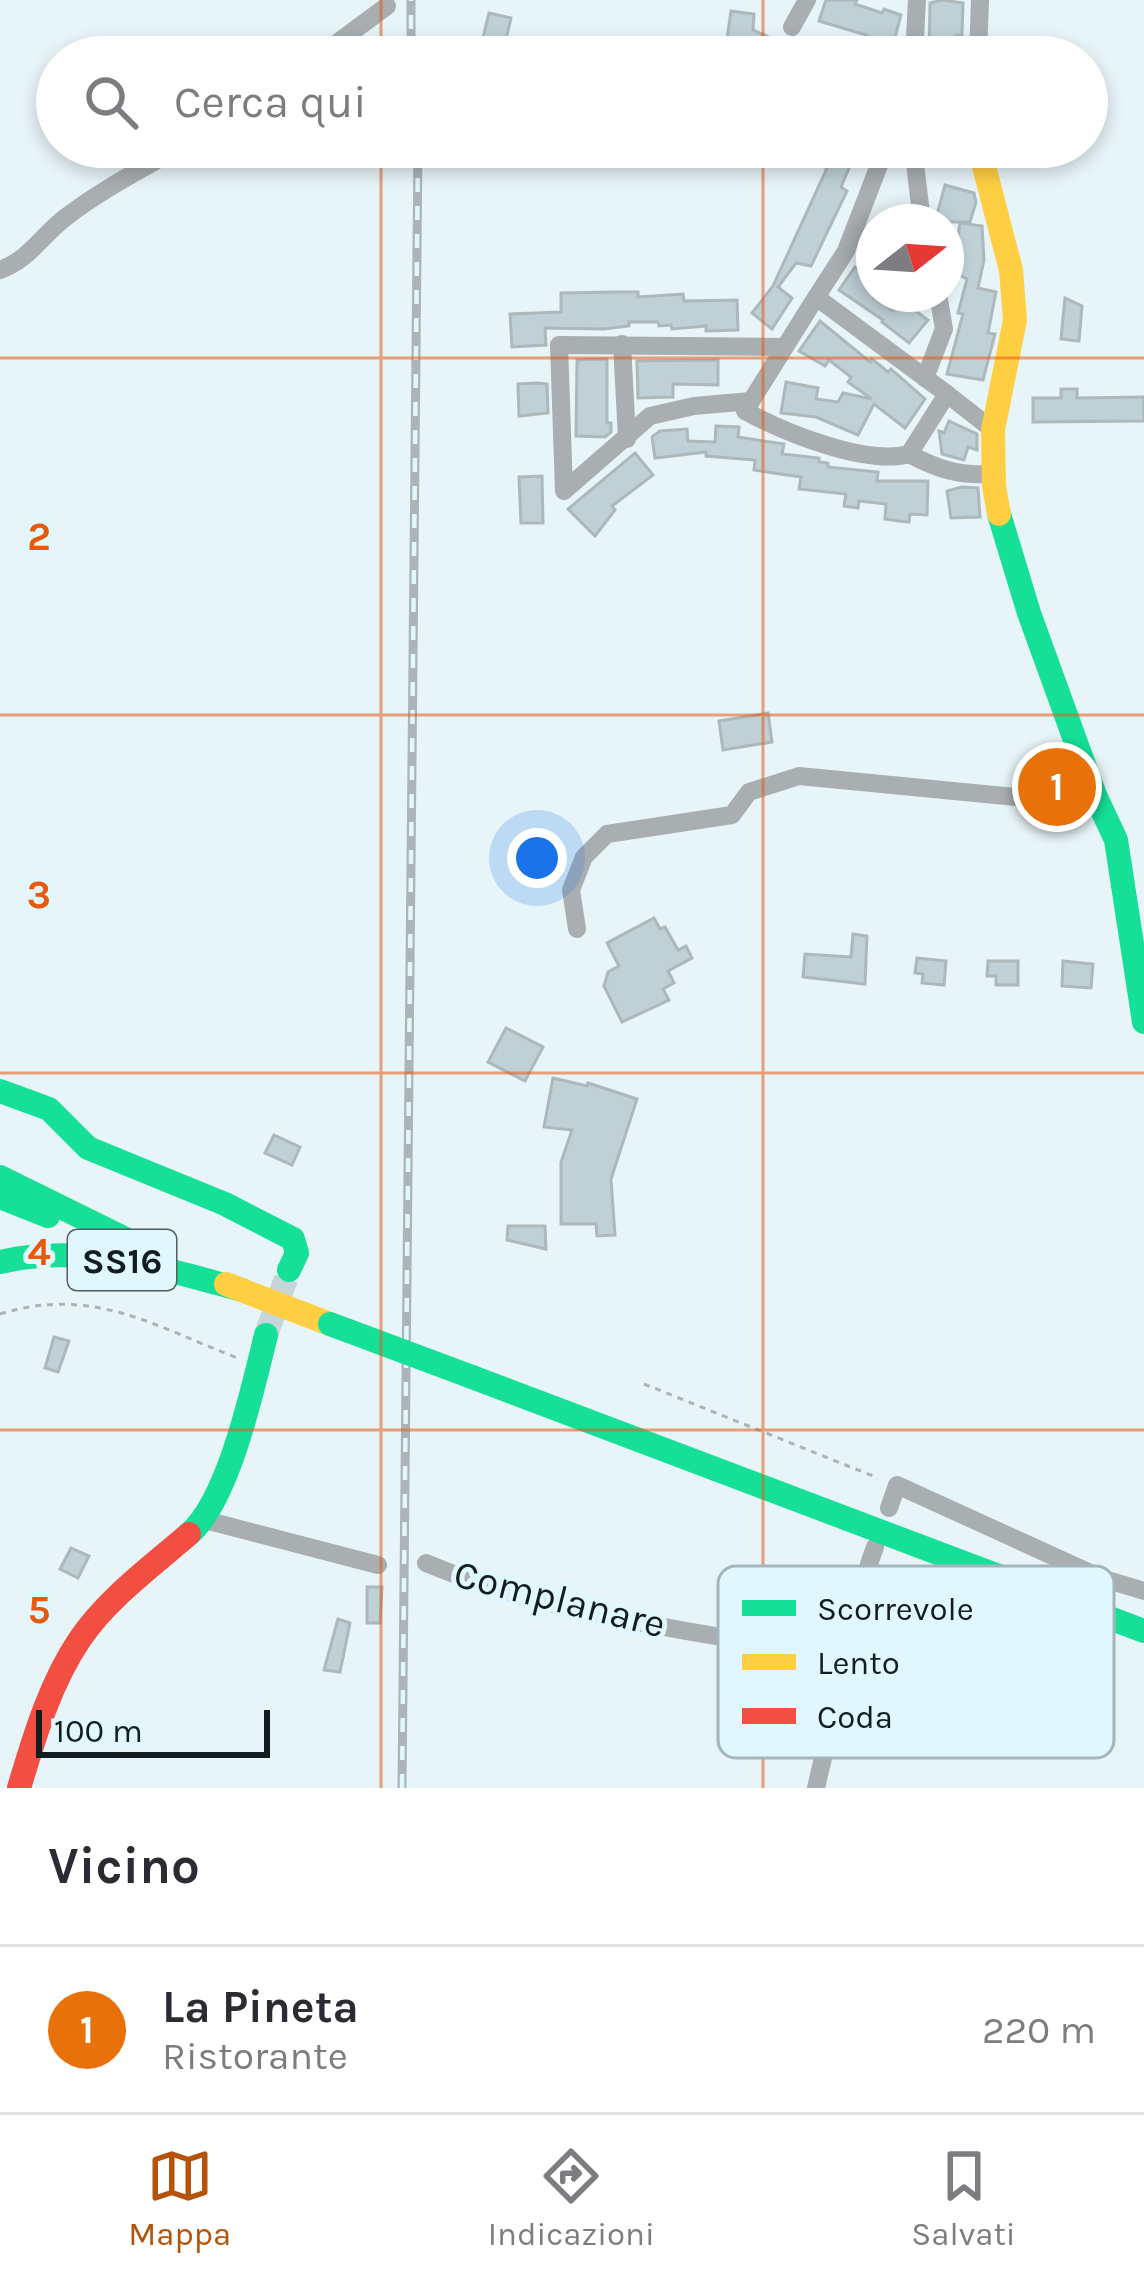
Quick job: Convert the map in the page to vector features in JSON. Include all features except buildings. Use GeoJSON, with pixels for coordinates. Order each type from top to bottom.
{"type":"FeatureCollection","features":[{"type":"Feature","properties":{"kind":"main road"},"geometry":{"type":"LineString","coordinates":[[983,168],[1011,270],[1015,320],[993,430],[1004,538],[1095,795],[1116,840],[1144,1022]]}},
{"type":"Feature","properties":{"kind":"main road"},"geometry":{"type":"LineString","coordinates":[[0,1091],[49,1109],[60,1117],[69,1136],[88,1148],[225,1204],[293,1239],[297,1253],[289,1270]]}},
{"type":"Feature","properties":{"kind":"main road","name":"SS16"},"geometry":{"type":"LineString","coordinates":[[0,1177],[183,1267]]}},
{"type":"Feature","properties":{"kind":"main road"},"geometry":{"type":"LineString","coordinates":[[0,1198],[972,1566]]}},
{"type":"Feature","properties":{"kind":"main road","name":"SS16"},"geometry":{"type":"LineString","coordinates":[[0,1262],[46,1252],[81,1252],[242,1290]]}},
{"type":"Feature","properties":{"kind":"main road"},"geometry":{"type":"LineString","coordinates":[[19,1788],[36,1732],[82,1634],[205,1520],[248,1410],[266,1335]]}},
{"type":"Feature","properties":{"kind":"main road"},"geometry":{"type":"LineString","coordinates":[[1114,1620],[1144,1631]]}},
{"type":"Feature","properties":{"kind":"street"},"geometry":{"type":"LineString","coordinates":[[792,26],[808,0]]}},
{"type":"Feature","properties":{"kind":"street"},"geometry":{"type":"LineString","coordinates":[[915,36],[917,0]]}},
{"type":"Feature","properties":{"kind":"street"},"geometry":{"type":"LineString","coordinates":[[979,36],[980,0]]}},
{"type":"Feature","properties":{"kind":"street"},"geometry":{"type":"LineString","coordinates":[[346,36],[387,6]]}},
{"type":"Feature","properties":{"kind":"street"},"geometry":{"type":"LineString","coordinates":[[0,270],[29,256],[59,222],[83,204],[144,168]]}},
{"type":"Feature","properties":{"kind":"street"},"geometry":{"type":"LineString","coordinates":[[878,168],[846,250],[745,411],[802,435],[890,459],[908,454],[947,394]]}},
{"type":"Feature","properties":{"kind":"street"},"geometry":{"type":"LineString","coordinates":[[916,168],[920,204]]}},
{"type":"Feature","properties":{"kind":"street"},"geometry":{"type":"LineString","coordinates":[[816,297],[993,430]]}},
{"type":"Feature","properties":{"kind":"street"},"geometry":{"type":"LineString","coordinates":[[925,378],[944,329],[941,312]]}},
{"type":"Feature","properties":{"kind":"street"},"geometry":{"type":"LineString","coordinates":[[622,344],[627,439]]}},
{"type":"Feature","properties":{"kind":"street"},"geometry":{"type":"LineString","coordinates":[[751,401],[650,416],[564,491],[559,345],[785,347]]}},
{"type":"Feature","properties":{"kind":"street"},"geometry":{"type":"LineString","coordinates":[[908,454],[940,471],[963,476],[994,473]]}},
{"type":"Feature","properties":{"kind":"street"},"geometry":{"type":"LineString","coordinates":[[577,929],[572,890],[584,857],[607,834],[732,815],[749,792],[799,776],[1078,803],[1095,795]]}},
{"type":"Feature","properties":{"kind":"street"},"geometry":{"type":"LineString","coordinates":[[889,1508],[897,1485],[1077,1566]]}},
{"type":"Feature","properties":{"kind":"street"},"geometry":{"type":"LineString","coordinates":[[205,1520],[377,1564]]}},
{"type":"Feature","properties":{"kind":"street"},"geometry":{"type":"LineString","coordinates":[[869,1566],[874,1547]]}},
{"type":"Feature","properties":{"kind":"street","name":"Complanare"},"geometry":{"type":"LineString","coordinates":[[426,1563],[480,1586],[718,1635]]}},
{"type":"Feature","properties":{"kind":"street"},"geometry":{"type":"LineString","coordinates":[[1114,1581],[1144,1591]]}},
{"type":"Feature","properties":{"kind":"street"},"geometry":{"type":"LineString","coordinates":[[816,1788],[823,1758]]}},
{"type":"Feature","properties":{"kind":"path"},"geometry":{"type":"LineString","coordinates":[[0,1314],[23,1306],[61,1303],[104,1306],[259,1366]]}},
{"type":"Feature","properties":{"kind":"path"},"geometry":{"type":"LineString","coordinates":[[644,1384],[897,1485]]}},
{"type":"Feature","properties":{"kind":"tunnel"},"geometry":{"type":"LineString","coordinates":[[266,1335],[289,1270]]}},
{"type":"Feature","properties":{"kind":"railway"},"geometry":{"type":"LineString","coordinates":[[411,0],[411,36]]}},
{"type":"Feature","properties":{"kind":"railway"},"geometry":{"type":"LineString","coordinates":[[402,1788],[418,168]]}},
{"type":"Feature","properties":{"kind":"traffic: fast"},"geometry":{"type":"LineString","coordinates":[[999,514],[1029,613],[1116,840],[1144,1022]]}},
{"type":"Feature","properties":{"kind":"traffic: fast"},"geometry":{"type":"LineString","coordinates":[[0,1091],[49,1109],[88,1148],[225,1204],[293,1239],[297,1253],[289,1270]]}},
{"type":"Feature","properties":{"kind":"traffic: fast"},"geometry":{"type":"LineString","coordinates":[[0,1177],[154,1253]]}},
{"type":"Feature","properties":{"kind":"traffic: fast"},"geometry":{"type":"LineString","coordinates":[[0,1197],[48,1216]]}},
{"type":"Feature","properties":{"kind":"traffic: fast"},"geometry":{"type":"LineString","coordinates":[[0,1262],[62,1255],[92,1257],[152,1266],[242,1290]]}},
{"type":"Feature","properties":{"kind":"traffic: fast"},"geometry":{"type":"LineString","coordinates":[[330,1324],[472,1377]]}},
{"type":"Feature","properties":{"kind":"traffic: fast"},"geometry":{"type":"LineString","coordinates":[[189,1534],[203,1518],[228,1470],[266,1335]]}},
{"type":"Feature","properties":{"kind":"traffic: fast"},"geometry":{"type":"LineString","coordinates":[[472,1377],[972,1566]]}},
{"type":"Feature","properties":{"kind":"traffic: fast"},"geometry":{"type":"LineString","coordinates":[[1114,1620],[1144,1631]]}},
{"type":"Feature","properties":{"kind":"traffic: slow"},"geometry":{"type":"LineString","coordinates":[[984,168],[1011,270],[1015,320],[993,430],[999,514]]}},
{"type":"Feature","properties":{"kind":"traffic: slow"},"geometry":{"type":"LineString","coordinates":[[226,1284],[330,1324]]}},
{"type":"Feature","properties":{"kind":"traffic: jam"},"geometry":{"type":"LineString","coordinates":[[19,1788],[51,1692],[80,1639],[117,1596],[189,1534]]}},
{"type":"Feature","properties":{"kind":"place","name":"La Pineta"},"geometry":{"type":"Point","coordinates":[1057,787]}}]}
